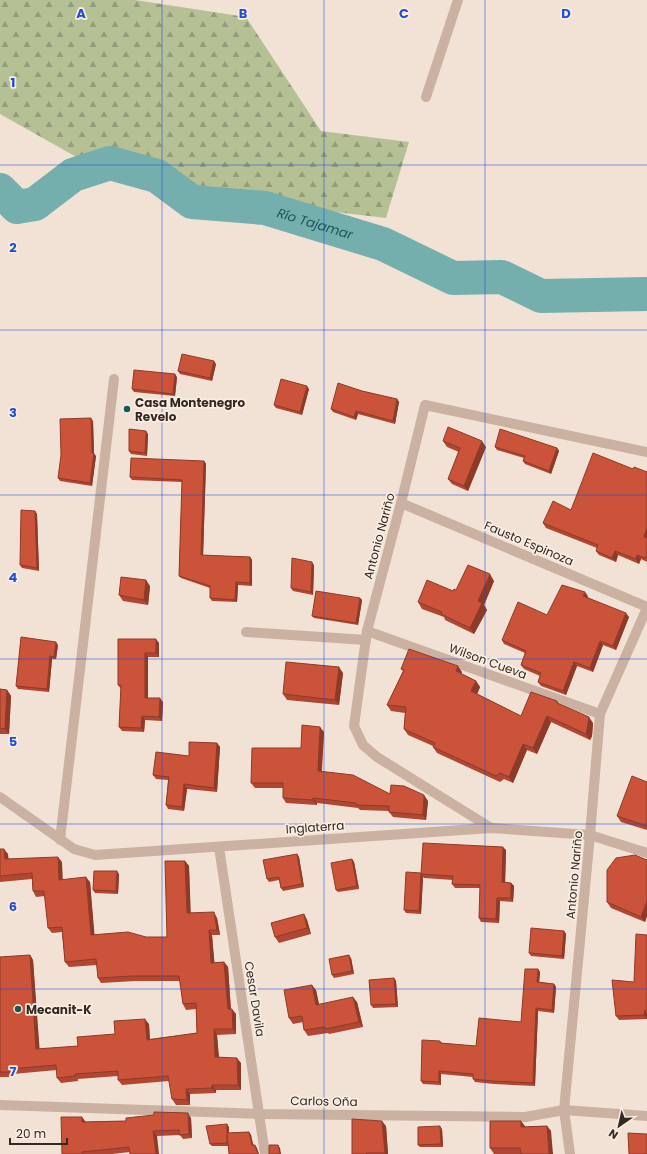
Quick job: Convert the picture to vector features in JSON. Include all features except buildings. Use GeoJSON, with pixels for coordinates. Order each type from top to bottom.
{"type":"FeatureCollection","features":[{"type":"Feature","properties":{"kind":"street"},"geometry":{"type":"LineString","coordinates":[[426,97],[458,0]]}},
{"type":"Feature","properties":{"kind":"street"},"geometry":{"type":"LineString","coordinates":[[60,840],[114,378]]}},
{"type":"Feature","properties":{"kind":"street","name":"Antonio Nariño"},"geometry":{"type":"LineString","coordinates":[[491,828],[377,758],[363,745],[354,726],[366,636],[425,405],[647,452]]}},
{"type":"Feature","properties":{"kind":"street","name":"Fausto Espinoza"},"geometry":{"type":"LineString","coordinates":[[401,503],[647,607]]}},
{"type":"Feature","properties":{"kind":"street","name":"Antonio Nariño"},"geometry":{"type":"LineString","coordinates":[[570,1154],[564,1110],[600,714],[647,607]]}},
{"type":"Feature","properties":{"kind":"street","name":"Wilson Cueva"},"geometry":{"type":"LineString","coordinates":[[246,632],[366,636],[600,714]]}},
{"type":"Feature","properties":{"kind":"street","name":"Inglaterra"},"geometry":{"type":"LineString","coordinates":[[0,797],[74,849],[95,855],[491,828],[590,835],[647,853]]}},
{"type":"Feature","properties":{"kind":"street","name":"Cesar Davila"},"geometry":{"type":"LineString","coordinates":[[219,847],[265,1154]]}},
{"type":"Feature","properties":{"kind":"street","name":"Carlos Oña"},"geometry":{"type":"LineString","coordinates":[[0,1105],[260,1114],[525,1117],[564,1110],[647,1116]]}},
{"type":"Feature","properties":{"kind":"green space"},"geometry":{"type":"Polygon","coordinates":[[[0,0],[135,0],[246,17],[321,131],[409,142],[386,218],[301,208],[103,172],[0,114],[0,0]]]}},
{"type":"Feature","properties":{"kind":"waterway","name":"Río Tajamar"},"geometry":{"type":"LineString","coordinates":[[0,190],[17,207],[35,204],[73,175],[110,163],[157,176],[192,202],[265,208],[383,244],[453,278],[502,277],[541,296],[647,294]]}},
{"type":"Feature","properties":{"kind":"place","name":"Casa Montenegro Revelo"},"geometry":{"type":"Point","coordinates":[127,409]}},
{"type":"Feature","properties":{"kind":"place","name":"Mecanit-K"},"geometry":{"type":"Point","coordinates":[18,1009]}}]}
